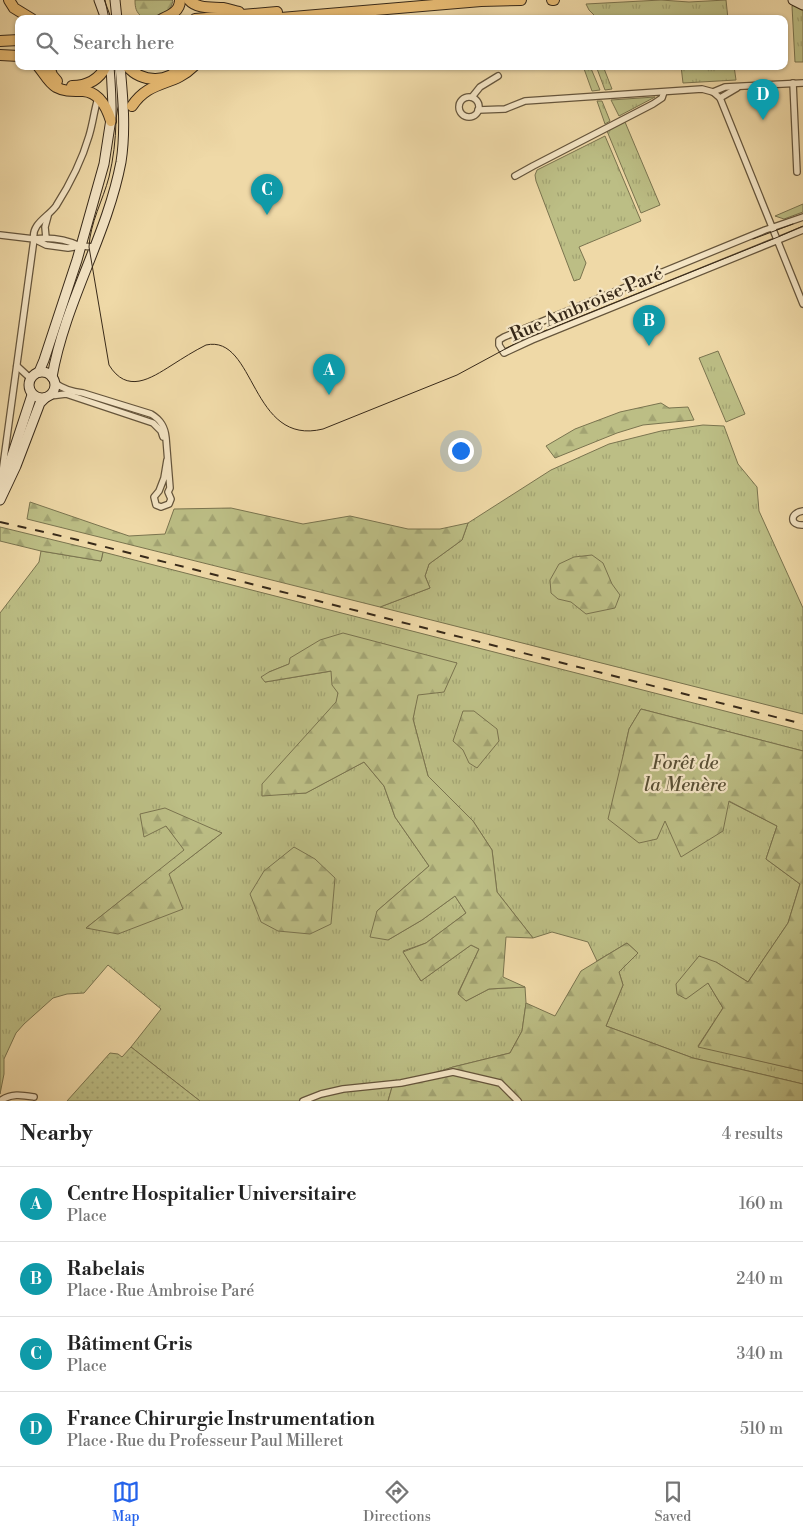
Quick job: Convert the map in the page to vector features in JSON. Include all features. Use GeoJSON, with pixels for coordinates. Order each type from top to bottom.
{"type":"FeatureCollection","features":[{"type":"Feature","properties":{"kind":"main road"},"geometry":{"type":"LineString","coordinates":[[9,0],[14,8],[25,15]]}},
{"type":"Feature","properties":{"kind":"main road"},"geometry":{"type":"LineString","coordinates":[[169,15],[175,12],[180,4],[180,0]]}},
{"type":"Feature","properties":{"kind":"main road"},"geometry":{"type":"LineString","coordinates":[[189,0],[194,5],[200,7],[226,9],[248,14]]}},
{"type":"Feature","properties":{"kind":"main road"},"geometry":{"type":"LineString","coordinates":[[237,15],[425,0]]}},
{"type":"Feature","properties":{"kind":"main road"},"geometry":{"type":"LineString","coordinates":[[317,15],[481,1],[522,0]]}},
{"type":"Feature","properties":{"kind":"main road"},"geometry":{"type":"LineString","coordinates":[[0,35],[15,34]]}},
{"type":"Feature","properties":{"kind":"main road"},"geometry":{"type":"LineString","coordinates":[[0,42],[15,40]]}},
{"type":"Feature","properties":{"kind":"main road"},"geometry":{"type":"LineString","coordinates":[[0,55],[15,56]]}},
{"type":"Feature","properties":{"kind":"main road"},"geometry":{"type":"LineString","coordinates":[[41,70],[56,87],[67,91],[87,92],[98,98],[107,108],[111,121]]}},
{"type":"Feature","properties":{"kind":"main road"},"geometry":{"type":"LineString","coordinates":[[50,70],[55,80],[60,83],[80,86],[92,82],[104,70]]}},
{"type":"Feature","properties":{"kind":"main road"},"geometry":{"type":"LineString","coordinates":[[130,70],[140,77],[153,79],[170,76],[178,70]]}},
{"type":"Feature","properties":{"kind":"main road"},"geometry":{"type":"LineString","coordinates":[[132,106],[139,96],[150,88],[179,77],[189,70]]}},
{"type":"Feature","properties":{"kind":"street"},"geometry":{"type":"LineString","coordinates":[[99,0],[105,15]]}},
{"type":"Feature","properties":{"kind":"street"},"geometry":{"type":"LineString","coordinates":[[115,0],[117,15]]}},
{"type":"Feature","properties":{"kind":"street"},"geometry":{"type":"LineString","coordinates":[[793,0],[803,5]]}},
{"type":"Feature","properties":{"kind":"street"},"geometry":{"type":"LineString","coordinates":[[39,372],[102,176],[111,121],[113,96],[111,70]]}},
{"type":"Feature","properties":{"kind":"street"},"geometry":{"type":"LineString","coordinates":[[0,500],[10,481],[40,403],[54,390],[54,380],[63,335],[101,232],[116,182],[124,136],[125,70]]}},
{"type":"Feature","properties":{"kind":"street"},"geometry":{"type":"LineString","coordinates":[[472,97],[480,87],[498,76]]}},
{"type":"Feature","properties":{"kind":"street"},"geometry":{"type":"LineString","coordinates":[[792,83],[797,172]]}},
{"type":"Feature","properties":{"kind":"street"},"geometry":{"type":"LineString","coordinates":[[713,92],[725,86],[739,87],[803,83]]}},
{"type":"Feature","properties":{"kind":"street"},"geometry":{"type":"LineString","coordinates":[[720,98],[739,87]]}},
{"type":"Feature","properties":{"kind":"street"},"geometry":{"type":"LineString","coordinates":[[478,110],[477,101],[472,97],[467,96],[462,99],[459,105],[460,111],[464,116],[471,116],[478,110],[505,109],[525,101],[702,89],[713,92],[720,98],[803,304]]}},
{"type":"Feature","properties":{"kind":"street"},"geometry":{"type":"LineString","coordinates":[[516,176],[541,161],[653,104],[662,98],[664,92]]}},
{"type":"Feature","properties":{"kind":"street"},"geometry":{"type":"LineString","coordinates":[[0,491],[1,472],[34,240],[33,234],[36,226],[48,216],[59,200],[82,155],[94,119],[93,115],[98,98]]}},
{"type":"Feature","properties":{"kind":"street"},"geometry":{"type":"LineString","coordinates":[[124,136],[132,106]]}},
{"type":"Feature","properties":{"kind":"street"},"geometry":{"type":"LineString","coordinates":[[46,238],[45,227],[48,216]]}},
{"type":"Feature","properties":{"kind":"street","name":"Rue Ambroise Paré"},"geometry":{"type":"LineString","coordinates":[[803,217],[773,227],[504,337],[499,340],[499,345],[504,353],[803,230]]}},
{"type":"Feature","properties":{"kind":"street"},"geometry":{"type":"LineString","coordinates":[[0,236],[34,240],[46,245],[68,248],[80,246],[95,247]]}},
{"type":"Feature","properties":{"kind":"street"},"geometry":{"type":"LineString","coordinates":[[34,240],[46,238],[69,241],[80,246]]}},
{"type":"Feature","properties":{"kind":"street"},"geometry":{"type":"LineString","coordinates":[[16,366],[30,378]]}},
{"type":"Feature","properties":{"kind":"street"},"geometry":{"type":"LineString","coordinates":[[0,491],[32,395],[28,387],[30,378],[39,372],[46,372],[60,387],[151,414],[160,421],[166,432],[167,460],[164,478],[159,491],[155,494],[154,500],[156,505],[161,507],[167,506],[171,496],[168,492],[170,488],[167,460]]}},
{"type":"Feature","properties":{"kind":"street"},"geometry":{"type":"LineString","coordinates":[[32,395],[41,398],[66,394],[153,423],[158,426],[166,443]]}},
{"type":"Feature","properties":{"kind":"street"},"geometry":{"type":"LineString","coordinates":[[124,413],[132,408]]}},
{"type":"Feature","properties":{"kind":"street"},"geometry":{"type":"LineString","coordinates":[[159,491],[168,492]]}},
{"type":"Feature","properties":{"kind":"street"},"geometry":{"type":"LineString","coordinates":[[803,511],[797,512],[793,517],[797,525],[803,526]]}},
{"type":"Feature","properties":{"kind":"street"},"geometry":{"type":"LineString","coordinates":[[303,1101],[328,1092],[401,1083],[453,1072],[500,1083],[518,1101]]}},
{"type":"Feature","properties":{"kind":"street"},"geometry":{"type":"LineString","coordinates":[[0,1101],[14,1095],[34,1097]]}},
{"type":"Feature","properties":{"kind":"green space"},"geometry":{"type":"Polygon","coordinates":[[[135,0],[173,1],[168,10],[161,15],[140,15],[135,5],[135,0]]]}},
{"type":"Feature","properties":{"kind":"green space"},"geometry":{"type":"Polygon","coordinates":[[[661,0],[689,2],[726,0],[728,15],[594,15],[586,4],[661,0]]]}},
{"type":"Feature","properties":{"kind":"green space"},"geometry":{"type":"Polygon","coordinates":[[[794,5],[803,10],[803,62],[795,62],[792,6],[794,5]]]}},
{"type":"Feature","properties":{"kind":"green space"},"geometry":{"type":"Polygon","coordinates":[[[584,70],[592,70],[600,90],[592,91],[584,70]]]}},
{"type":"Feature","properties":{"kind":"green space"},"geometry":{"type":"Polygon","coordinates":[[[598,70],[605,70],[612,89],[605,90],[598,70]]]}},
{"type":"Feature","properties":{"kind":"green space"},"geometry":{"type":"Polygon","coordinates":[[[681,70],[735,70],[736,80],[683,83],[681,70]]]}},
{"type":"Feature","properties":{"kind":"green space"},"geometry":{"type":"Polygon","coordinates":[[[655,97],[619,116],[611,100],[655,97]]]}},
{"type":"Feature","properties":{"kind":"green space"},"geometry":{"type":"Polygon","coordinates":[[[597,101],[602,101],[610,121],[605,124],[597,101]]]}},
{"type":"Feature","properties":{"kind":"green space"},"geometry":{"type":"Polygon","coordinates":[[[625,122],[660,205],[641,213],[607,131],[625,122]]]}},
{"type":"Feature","properties":{"kind":"green space"},"geometry":{"type":"Polygon","coordinates":[[[605,136],[641,221],[579,247],[586,263],[580,279],[574,281],[535,175],[537,170],[605,136]]]}},
{"type":"Feature","properties":{"kind":"green space"},"geometry":{"type":"Polygon","coordinates":[[[803,204],[803,212],[784,219],[775,216],[803,204]]]}},
{"type":"Feature","properties":{"kind":"green space"},"geometry":{"type":"Polygon","coordinates":[[[718,351],[745,414],[726,422],[699,358],[718,351]]]}},
{"type":"Feature","properties":{"kind":"green space"},"geometry":{"type":"Polygon","coordinates":[[[661,403],[669,408],[688,407],[694,420],[643,425],[617,433],[555,458],[546,446],[575,429],[620,412],[661,403]]]}},
{"type":"Feature","properties":{"kind":"green space"},"geometry":{"type":"Polygon","coordinates":[[[703,425],[724,426],[738,464],[757,487],[759,511],[803,608],[803,714],[380,607],[430,588],[425,576],[429,564],[462,540],[468,523],[551,470],[609,444],[661,431],[703,425]]]}},
{"type":"Feature","properties":{"kind":"green space"},"geometry":{"type":"Polygon","coordinates":[[[30,502],[129,536],[165,534],[174,509],[231,508],[303,524],[350,516],[408,529],[440,529],[468,523],[462,540],[429,564],[425,576],[430,588],[380,607],[27,519],[30,502]]]}},
{"type":"Feature","properties":{"kind":"green space"},"geometry":{"type":"Polygon","coordinates":[[[0,527],[103,552],[101,561],[41,551],[0,541],[0,527]]]}},
{"type":"Feature","properties":{"kind":"green space"},"geometry":{"type":"Polygon","coordinates":[[[41,551],[101,561],[103,552],[803,731],[803,751],[641,709],[629,729],[623,756],[665,820],[728,801],[777,826],[766,859],[800,884],[788,923],[748,982],[716,962],[708,983],[723,1008],[698,1046],[803,1071],[803,1084],[693,1058],[606,1026],[623,985],[619,972],[638,953],[627,943],[597,961],[588,942],[552,932],[533,938],[497,892],[492,850],[473,821],[428,776],[413,719],[417,695],[457,663],[289,664],[269,672],[265,682],[332,671],[338,693],[337,702],[262,795],[306,793],[364,762],[384,786],[395,817],[429,866],[377,911],[388,940],[422,920],[455,896],[466,913],[426,943],[403,951],[421,981],[471,945],[479,949],[458,993],[466,1001],[489,989],[525,987],[526,1003],[522,1031],[510,1053],[453,1067],[392,1087],[388,1101],[200,1101],[131,1047],[161,1009],[108,965],[84,993],[67,994],[53,998],[16,1033],[4,1059],[4,1074],[0,1094],[0,613],[39,562],[41,551]],[[166,826],[185,850],[86,928],[169,874],[222,833],[166,826]]]}},
{"type":"Feature","properties":{"kind":"green space"},"geometry":{"type":"Polygon","coordinates":[[[592,555],[603,563],[612,584],[620,595],[615,608],[586,614],[571,602],[558,599],[551,593],[550,580],[559,564],[574,557],[592,555]]]}},
{"type":"Feature","properties":{"kind":"green space"},"geometry":{"type":"Polygon","coordinates":[[[343,633],[457,663],[444,692],[418,695],[413,719],[428,776],[473,821],[492,850],[497,892],[533,938],[506,937],[503,977],[525,987],[489,989],[466,1001],[458,994],[479,949],[471,945],[421,981],[403,952],[426,943],[466,913],[455,896],[422,920],[388,940],[370,937],[377,911],[429,866],[395,817],[384,786],[364,762],[306,793],[262,796],[262,784],[336,702],[338,693],[332,685],[331,671],[265,682],[261,677],[289,664],[290,658],[320,640],[343,633]]]}},
{"type":"Feature","properties":{"kind":"green space","name":"Forêt de la Menère"},"geometry":{"type":"Polygon","coordinates":[[[641,709],[803,751],[803,1071],[698,1047],[723,1008],[708,983],[686,999],[677,994],[676,984],[699,956],[716,962],[748,982],[788,923],[800,884],[766,859],[777,826],[729,801],[723,831],[681,857],[665,821],[657,839],[639,843],[608,819],[629,729],[641,709]]]}},
{"type":"Feature","properties":{"kind":"green space"},"geometry":{"type":"Polygon","coordinates":[[[463,711],[474,711],[497,729],[499,741],[477,768],[469,763],[463,750],[453,741],[463,711]]]}},
{"type":"Feature","properties":{"kind":"green space"},"geometry":{"type":"Polygon","coordinates":[[[165,808],[222,833],[169,874],[183,909],[118,934],[86,928],[184,850],[166,826],[144,837],[140,814],[165,808]]]}},
{"type":"Feature","properties":{"kind":"green space"},"geometry":{"type":"Polygon","coordinates":[[[294,847],[315,859],[335,878],[331,924],[310,934],[278,931],[261,922],[250,894],[264,871],[294,847]]]}},
{"type":"Feature","properties":{"kind":"green space"},"geometry":{"type":"Polygon","coordinates":[[[627,943],[638,953],[619,972],[623,985],[606,1026],[693,1058],[803,1084],[803,1101],[388,1101],[392,1087],[453,1067],[510,1053],[522,1031],[526,1003],[555,1016],[581,971],[627,943]]]}},
{"type":"Feature","properties":{"kind":"green space"},"geometry":{"type":"Polygon","coordinates":[[[131,1047],[200,1101],[67,1101],[110,1053],[118,1054],[122,1057],[131,1047]]]}},
{"type":"Feature","properties":{"kind":"tram line"},"geometry":{"type":"LineString","coordinates":[[105,0],[108,15]]}},
{"type":"Feature","properties":{"kind":"tram line"},"geometry":{"type":"LineString","coordinates":[[114,70],[116,108],[114,149],[109,177],[94,220],[89,247],[109,365],[123,379],[139,381],[155,375],[206,345],[222,346],[235,356],[267,407],[281,422],[299,430],[323,429],[457,375],[520,341],[803,226]]}},
{"type":"Feature","properties":{"kind":"tram line"},"geometry":{"type":"LineString","coordinates":[[753,239],[793,224]]}},
{"type":"Feature","properties":{"kind":"railway"},"geometry":{"type":"LineString","coordinates":[[0,522],[74,539],[803,724]]}},
{"type":"Feature","properties":{"kind":"place","name":"France Chirurgie Instrumentation"},"geometry":{"type":"Point","coordinates":[763,120]}},
{"type":"Feature","properties":{"kind":"place","name":"Bâtiment Gris"},"geometry":{"type":"Point","coordinates":[267,215]}},
{"type":"Feature","properties":{"kind":"place","name":"Rabelais"},"geometry":{"type":"Point","coordinates":[649,346]}},
{"type":"Feature","properties":{"kind":"place","name":"Centre Hospitalier Universitaire"},"geometry":{"type":"Point","coordinates":[329,395]}}]}
